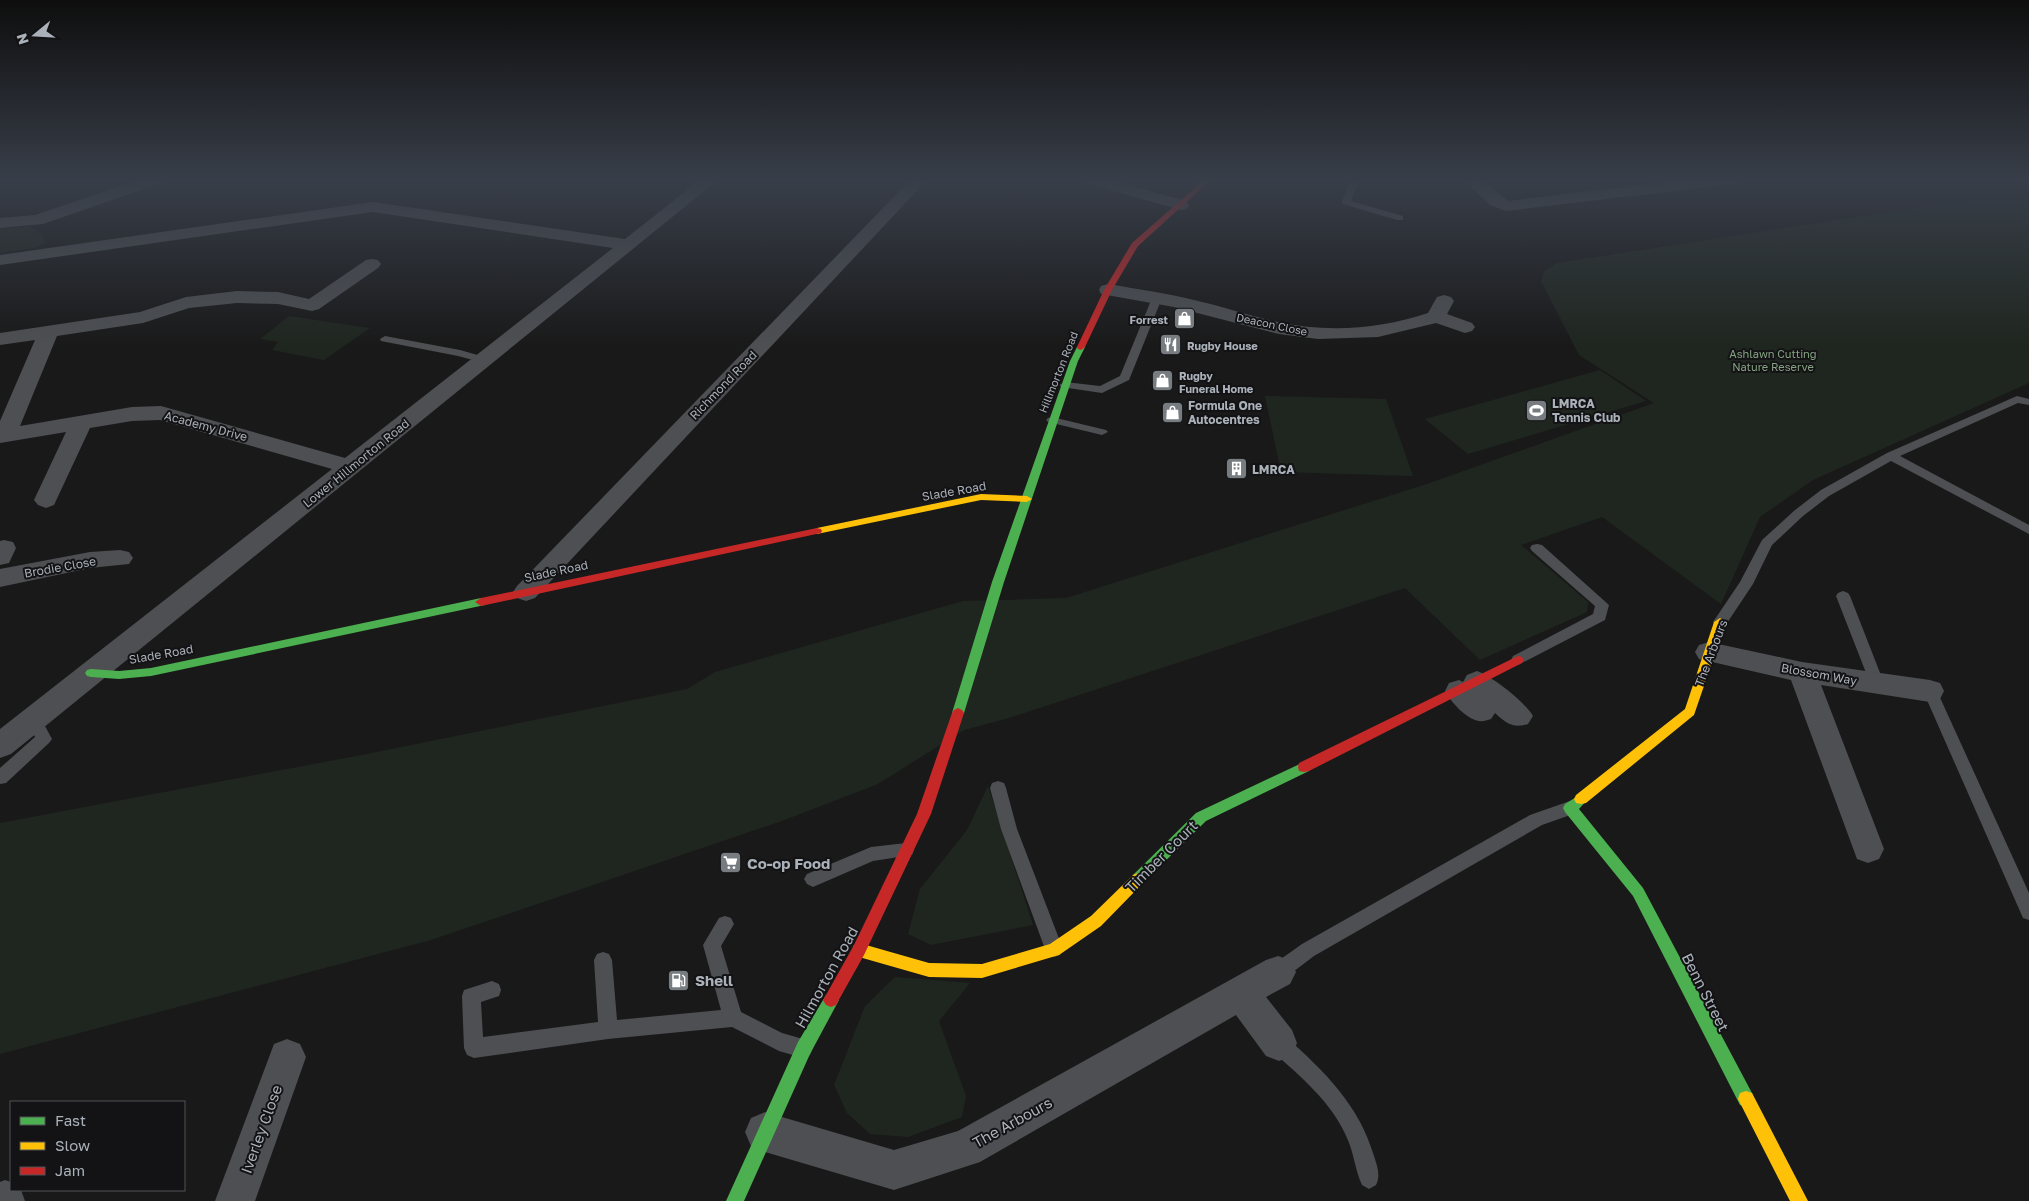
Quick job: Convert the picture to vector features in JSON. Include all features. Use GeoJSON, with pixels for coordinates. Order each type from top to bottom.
{"type":"FeatureCollection","features":[{"type":"Feature","properties":{"kind":"main road","name":"Hillmorton Road"},"geometry":{"type":"LineString","coordinates":[[941,767],[998,582],[1052,420],[1074,361],[1108,290],[1135,246],[1148,235]]}},
{"type":"Feature","properties":{"kind":"main road","name":"Slade Road"},"geometry":{"type":"LineString","coordinates":[[92,673],[119,675],[151,672],[981,498],[1027,498]]}},
{"type":"Feature","properties":{"kind":"main road","name":"The Arbours"},"geometry":{"type":"LineString","coordinates":[[1570,808],[1690,712],[1720,622]]}},
{"type":"Feature","properties":{"kind":"main road","name":"Timber Court"},"geometry":{"type":"LineString","coordinates":[[859,950],[929,970],[982,971],[1054,950],[1096,921],[1201,817],[1468,687],[1518,660]]}},
{"type":"Feature","properties":{"kind":"main road","name":"Hilmorton Road"},"geometry":{"type":"LineString","coordinates":[[734,1201],[804,1048],[859,950],[907,850],[924,814],[941,767]]}},
{"type":"Feature","properties":{"kind":"main road","name":"Benn Street"},"geometry":{"type":"LineString","coordinates":[[1570,808],[1638,892],[1799,1201]]}},
{"type":"Feature","properties":{"kind":"street"},"geometry":{"type":"LineString","coordinates":[[60,235],[79,249]]}},
{"type":"Feature","properties":{"kind":"street"},"geometry":{"type":"LineString","coordinates":[[0,260],[170,235]]}},
{"type":"Feature","properties":{"kind":"street"},"geometry":{"type":"LineString","coordinates":[[562,235],[629,245]]}},
{"type":"Feature","properties":{"kind":"street","name":"Lower Hillmorton Road"},"geometry":{"type":"LineString","coordinates":[[0,746],[641,235]]}},
{"type":"Feature","properties":{"kind":"street","name":"Richmond Road"},"geometry":{"type":"LineString","coordinates":[[526,592],[867,235]]}},
{"type":"Feature","properties":{"kind":"street"},"geometry":{"type":"LineString","coordinates":[[0,339],[48,333],[144,316],[186,303],[237,297],[278,298],[312,305],[372,264]]}},
{"type":"Feature","properties":{"kind":"street","name":"Deacon Close"},"geometry":{"type":"LineString","coordinates":[[1108,290],[1157,298],[1281,328],[1309,332],[1369,333],[1408,327],[1440,309],[1465,327]]}},
{"type":"Feature","properties":{"kind":"street"},"geometry":{"type":"LineString","coordinates":[[2,436],[48,333]]}},
{"type":"Feature","properties":{"kind":"street","name":"Academy Drive"},"geometry":{"type":"LineString","coordinates":[[2,436],[132,414],[161,413],[350,467]]}},
{"type":"Feature","properties":{"kind":"street"},"geometry":{"type":"LineString","coordinates":[[46,500],[81,422]]}},
{"type":"Feature","properties":{"kind":"street","name":"Brodie Close"},"geometry":{"type":"LineString","coordinates":[[0,578],[90,560],[120,558]]}},
{"type":"Feature","properties":{"kind":"street","name":"Blossom Way"},"geometry":{"type":"LineString","coordinates":[[1709,652],[1802,672],[1930,691]]}},
{"type":"Feature","properties":{"kind":"street"},"geometry":{"type":"LineString","coordinates":[[1802,672],[1868,849]]}},
{"type":"Feature","properties":{"kind":"street"},"geometry":{"type":"LineString","coordinates":[[1468,687],[1481,711]]}},
{"type":"Feature","properties":{"kind":"street"},"geometry":{"type":"LineString","coordinates":[[1468,687],[1518,716]]}},
{"type":"Feature","properties":{"kind":"street","name":"The Arbours"},"geometry":{"type":"LineString","coordinates":[[765,1132],[894,1170],[966,1148],[1278,972]]}},
{"type":"Feature","properties":{"kind":"street"},"geometry":{"type":"LineString","coordinates":[[1241,993],[1279,1043]]}},
{"type":"Feature","properties":{"kind":"street","name":"Iverley Close"},"geometry":{"type":"LineString","coordinates":[[235,1201],[287,1057]]}},
{"type":"Feature","properties":{"kind":"lane"},"geometry":{"type":"LineString","coordinates":[[1065,386],[1102,390],[1125,378],[1157,298]]}},
{"type":"Feature","properties":{"kind":"lane"},"geometry":{"type":"LineString","coordinates":[[385,339],[460,353],[484,360]]}},
{"type":"Feature","properties":{"kind":"lane","name":"The Arbours"},"geometry":{"type":"LineString","coordinates":[[1720,622],[1746,584],[1767,542],[1799,513],[1825,493],[1891,456],[2023,400]]}},
{"type":"Feature","properties":{"kind":"lane"},"geometry":{"type":"LineString","coordinates":[[1052,420],[1102,432]]}},
{"type":"Feature","properties":{"kind":"lane"},"geometry":{"type":"LineString","coordinates":[[1891,456],[2029,530]]}},
{"type":"Feature","properties":{"kind":"lane"},"geometry":{"type":"LineString","coordinates":[[1518,660],[1600,617],[1602,605],[1537,548]]}},
{"type":"Feature","properties":{"kind":"lane"},"geometry":{"type":"LineString","coordinates":[[1843,596],[1878,683]]}},
{"type":"Feature","properties":{"kind":"lane"},"geometry":{"type":"LineString","coordinates":[[1930,691],[2029,912]]}},
{"type":"Feature","properties":{"kind":"lane"},"geometry":{"type":"LineString","coordinates":[[0,778],[44,739],[34,719]]}},
{"type":"Feature","properties":{"kind":"lane"},"geometry":{"type":"LineString","coordinates":[[998,788],[1021,864],[1054,950]]}},
{"type":"Feature","properties":{"kind":"lane"},"geometry":{"type":"LineString","coordinates":[[1278,972],[1308,950],[1536,820],[1570,808]]}},
{"type":"Feature","properties":{"kind":"lane"},"geometry":{"type":"LineString","coordinates":[[813,880],[871,854],[907,850]]}},
{"type":"Feature","properties":{"kind":"lane"},"geometry":{"type":"LineString","coordinates":[[725,924],[712,945],[733,1018]]}},
{"type":"Feature","properties":{"kind":"lane"},"geometry":{"type":"LineString","coordinates":[[603,960],[608,1030]]}},
{"type":"Feature","properties":{"kind":"lane"},"geometry":{"type":"LineString","coordinates":[[492,990],[471,996],[474,1048],[608,1030],[733,1018],[779,1042],[804,1048]]}},
{"type":"Feature","properties":{"kind":"lane"},"geometry":{"type":"LineString","coordinates":[[1279,1043],[1303,1065],[1345,1112],[1363,1154],[1369,1178]]}},
{"type":"Feature","properties":{"kind":"green space"},"geometry":{"type":"Polygon","coordinates":[[[0,235],[43,236],[45,243],[34,248],[0,253],[0,235]]]}},
{"type":"Feature","properties":{"kind":"green space","name":"Ashlawn Cutting Nature Reserve"},"geometry":{"type":"Polygon","coordinates":[[[1738,235],[2029,235],[2029,383],[1813,480],[1760,517],[1721,604],[1602,517],[1521,545],[1588,602],[1587,612],[1480,660],[1405,588],[1009,718],[964,730],[878,784],[782,821],[431,940],[0,1054],[0,823],[367,754],[687,689],[715,672],[963,601],[1066,598],[1427,484],[1654,403],[1579,355],[1541,281],[1544,271],[1557,263],[1738,235]]]}},
{"type":"Feature","properties":{"kind":"green space"},"geometry":{"type":"Polygon","coordinates":[[[289,316],[370,328],[324,360],[272,350],[278,342],[260,339],[289,316]]]}},
{"type":"Feature","properties":{"kind":"green space","name":"LMRCA Tennis Club"},"geometry":{"type":"Polygon","coordinates":[[[1600,370],[1646,401],[1468,454],[1425,419],[1600,370]]]}},
{"type":"Feature","properties":{"kind":"green space"},"geometry":{"type":"Polygon","coordinates":[[[1265,396],[1386,399],[1413,476],[1281,472],[1265,396]]]}},
{"type":"Feature","properties":{"kind":"green space"},"geometry":{"type":"Polygon","coordinates":[[[988,786],[1033,925],[931,945],[908,934],[920,889],[967,830],[988,786]]]}},
{"type":"Feature","properties":{"kind":"green space"},"geometry":{"type":"Polygon","coordinates":[[[895,977],[970,983],[939,1021],[966,1096],[962,1117],[908,1137],[870,1134],[847,1113],[834,1085],[865,1006],[895,977]]]}},
{"type":"Feature","properties":{"kind":"traffic: fast"},"geometry":{"type":"LineString","coordinates":[[958,713],[998,582],[1074,361],[1081,347]]}},
{"type":"Feature","properties":{"kind":"traffic: fast"},"geometry":{"type":"LineString","coordinates":[[91,673],[119,675],[151,672],[481,602]]}},
{"type":"Feature","properties":{"kind":"traffic: fast"},"geometry":{"type":"LineString","coordinates":[[1138,879],[1201,817],[1304,767]]}},
{"type":"Feature","properties":{"kind":"traffic: fast"},"geometry":{"type":"LineString","coordinates":[[1581,799],[1570,808],[1638,892],[1746,1099]]}},
{"type":"Feature","properties":{"kind":"traffic: fast"},"geometry":{"type":"LineString","coordinates":[[735,1201],[804,1048],[831,1000]]}},
{"type":"Feature","properties":{"kind":"traffic: slow"},"geometry":{"type":"LineString","coordinates":[[817,531],[981,497],[1027,499]]}},
{"type":"Feature","properties":{"kind":"traffic: slow"},"geometry":{"type":"LineString","coordinates":[[1581,799],[1690,712],[1720,622]]}},
{"type":"Feature","properties":{"kind":"traffic: slow"},"geometry":{"type":"LineString","coordinates":[[859,950],[929,970],[982,971],[1054,950],[1096,921],[1138,879]]}},
{"type":"Feature","properties":{"kind":"traffic: slow"},"geometry":{"type":"LineString","coordinates":[[1746,1099],[1799,1201]]}},
{"type":"Feature","properties":{"kind":"traffic: jam"},"geometry":{"type":"LineString","coordinates":[[1081,347],[1108,290],[1135,245],[1146,235]]}},
{"type":"Feature","properties":{"kind":"traffic: jam"},"geometry":{"type":"LineString","coordinates":[[481,602],[817,531]]}},
{"type":"Feature","properties":{"kind":"traffic: jam"},"geometry":{"type":"LineString","coordinates":[[1304,767],[1518,660]]}},
{"type":"Feature","properties":{"kind":"traffic: jam"},"geometry":{"type":"LineString","coordinates":[[831,1000],[859,950],[924,814],[958,713]]}},
{"type":"Feature","properties":{"kind":"place","name":"Forrest"},"geometry":{"type":"Point","coordinates":[1184,319]}},
{"type":"Feature","properties":{"kind":"place","name":"Rugby House"},"geometry":{"type":"Point","coordinates":[1171,345]}},
{"type":"Feature","properties":{"kind":"place","name":"Rugby Funeral Home"},"geometry":{"type":"Point","coordinates":[1163,381]}},
{"type":"Feature","properties":{"kind":"place","name":"LMRCA Tennis Club"},"geometry":{"type":"Point","coordinates":[1536,410]}},
{"type":"Feature","properties":{"kind":"place","name":"Formula One Autocentres"},"geometry":{"type":"Point","coordinates":[1172,412]}},
{"type":"Feature","properties":{"kind":"place","name":"LMRCA"},"geometry":{"type":"Point","coordinates":[1236,469]}},
{"type":"Feature","properties":{"kind":"place","name":"Co-op Food"},"geometry":{"type":"Point","coordinates":[731,863]}},
{"type":"Feature","properties":{"kind":"place","name":"Shell"},"geometry":{"type":"Point","coordinates":[679,980]}}]}
